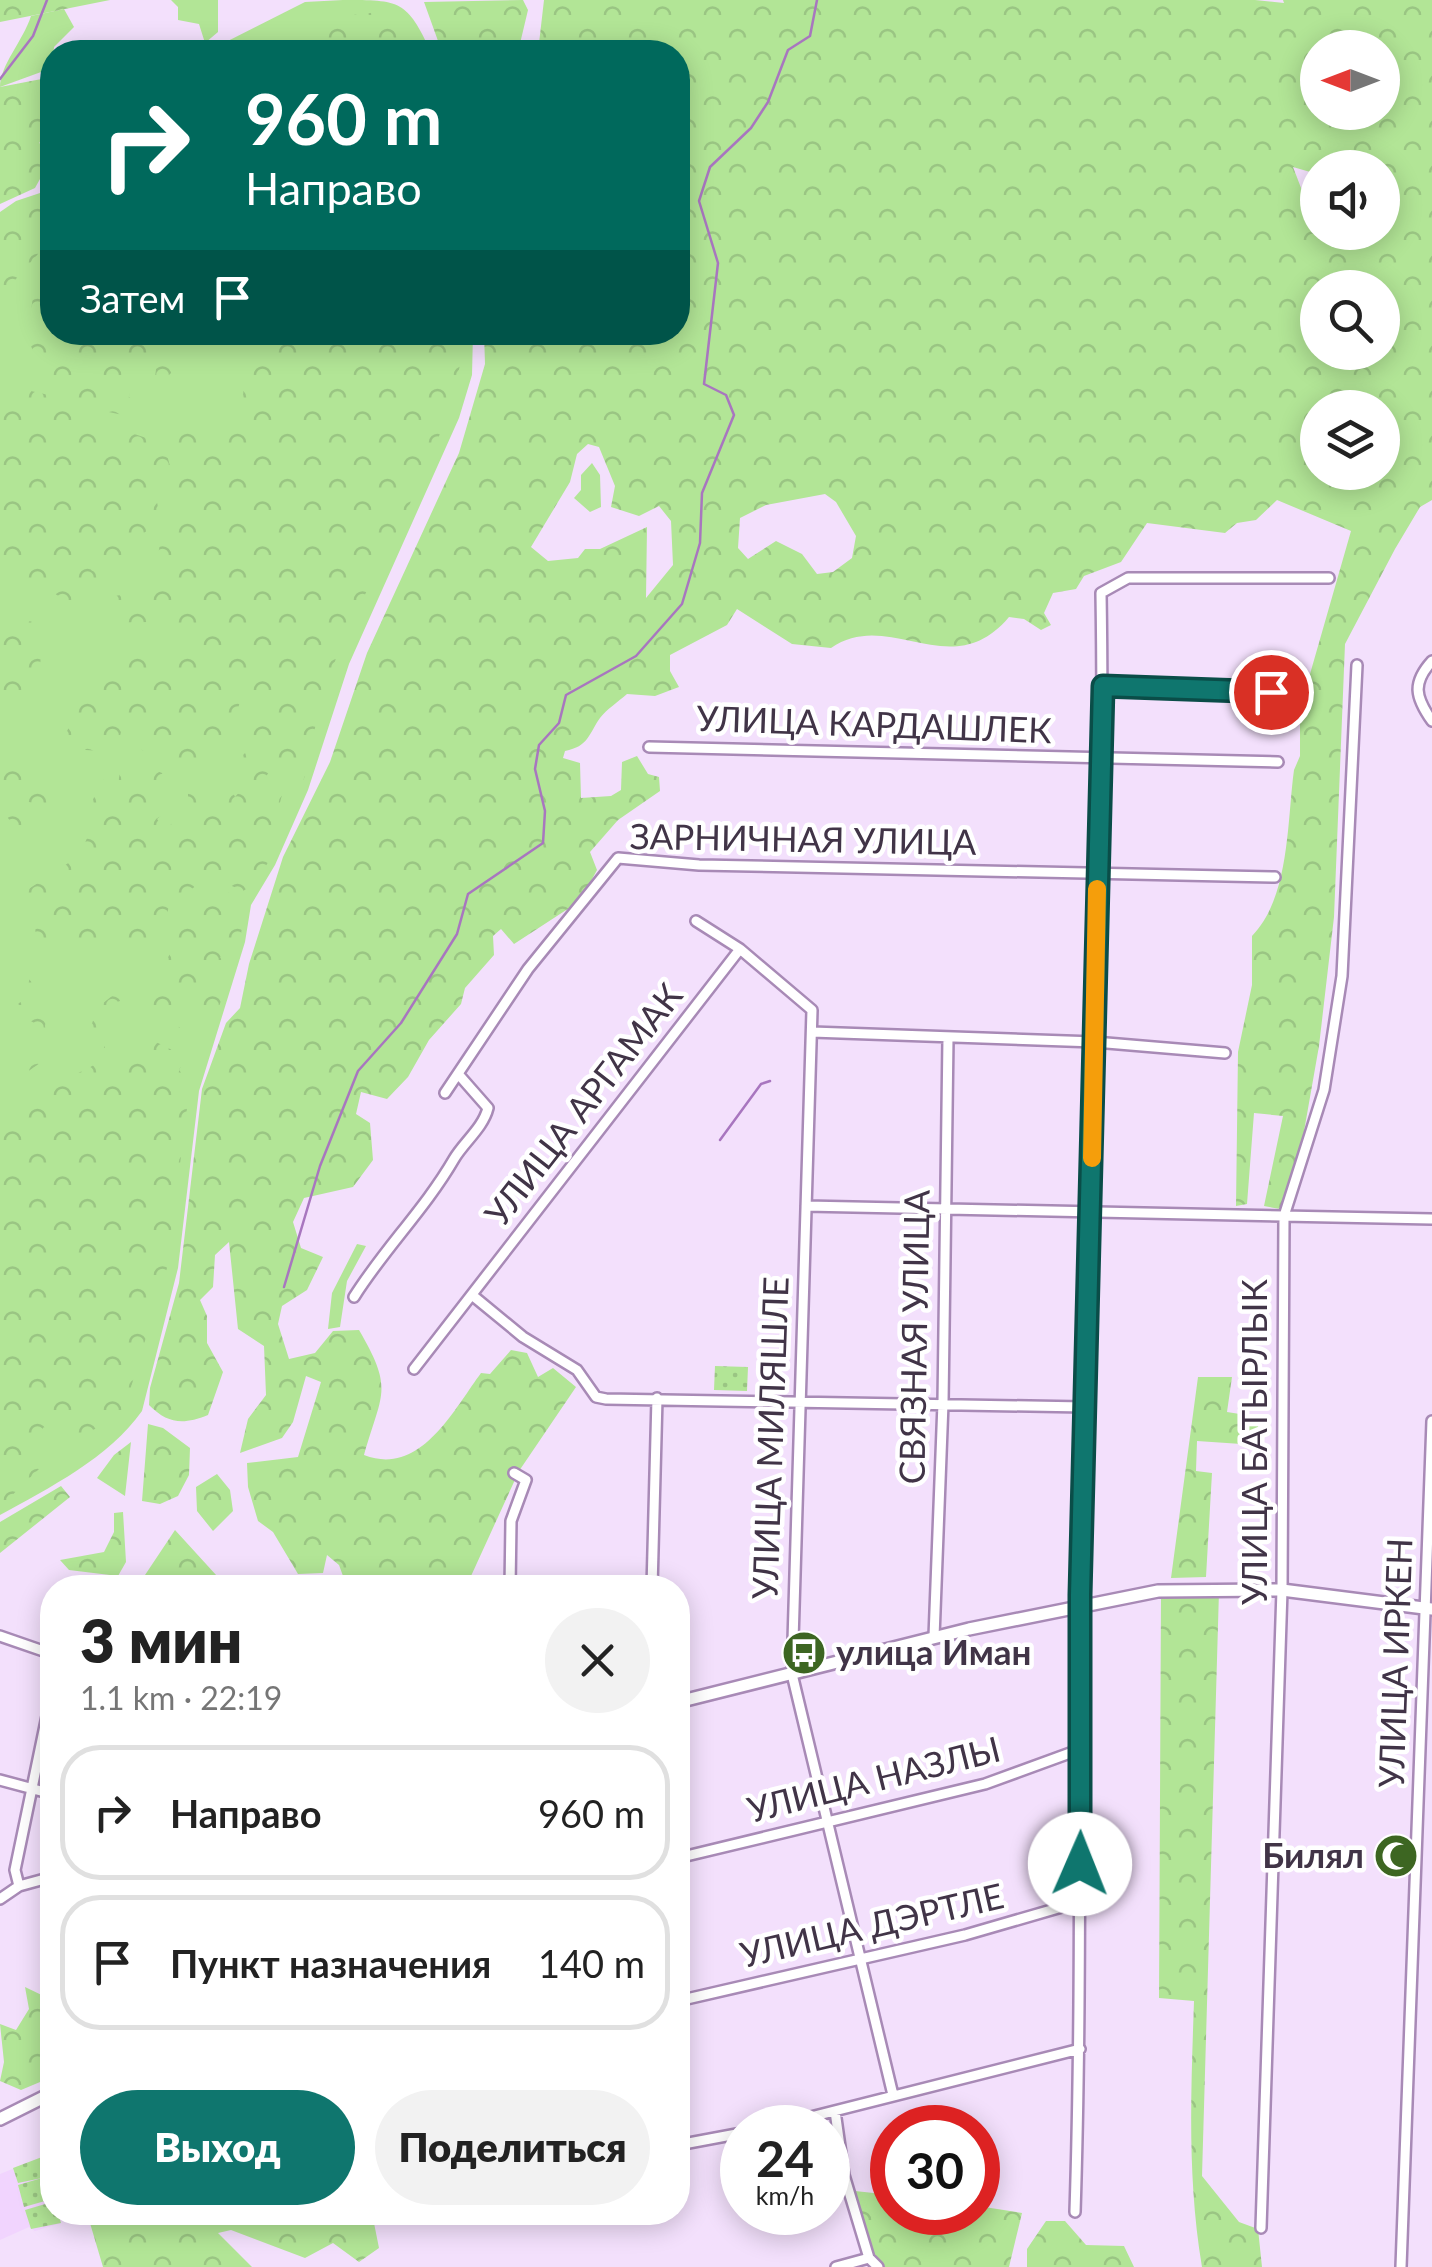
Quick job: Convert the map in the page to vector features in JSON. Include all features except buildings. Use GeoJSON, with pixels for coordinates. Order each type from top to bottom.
{"type":"FeatureCollection","features":[{"type":"Feature","properties":{"kind":"street"},"geometry":{"type":"LineString","coordinates":[[1074,2212],[1080,2049],[1080,1608],[1103,686],[1101,593],[1128,578],[1329,578]]}},
{"type":"Feature","properties":{"kind":"street"},"geometry":{"type":"LineString","coordinates":[[1432,661],[1418,676],[1416,692],[1432,721]]}},
{"type":"Feature","properties":{"kind":"street","name":"УЛИЦА БАТЫРЛЫК"},"geometry":{"type":"LineString","coordinates":[[1261,2228],[1282,1590],[1284,1216],[1324,1090],[1342,976],[1357,664]]}},
{"type":"Feature","properties":{"kind":"street"},"geometry":{"type":"LineString","coordinates":[[1103,686],[1304,693]]}},
{"type":"Feature","properties":{"kind":"street","name":"УЛИЦА КАРДАШЛЕК"},"geometry":{"type":"LineString","coordinates":[[649,747],[1278,762]]}},
{"type":"Feature","properties":{"kind":"street","name":"ЗАРНИЧНАЯ УЛИЦА"},"geometry":{"type":"LineString","coordinates":[[446,1093],[528,969],[618,858],[700,865],[1274,877]]}},
{"type":"Feature","properties":{"kind":"street"},"geometry":{"type":"LineString","coordinates":[[696,921],[740,949]]}},
{"type":"Feature","properties":{"kind":"street","name":"УЛИЦА МИЛЯШЛЕ"},"geometry":{"type":"LineString","coordinates":[[740,949],[812,1010],[792,1674],[863,1956],[893,2096]]}},
{"type":"Feature","properties":{"kind":"street","name":"УЛИЦА АРГАМАК"},"geometry":{"type":"LineString","coordinates":[[414,1369],[740,949]]}},
{"type":"Feature","properties":{"kind":"street"},"geometry":{"type":"LineString","coordinates":[[812,1032],[1095,1042],[1225,1053]]}},
{"type":"Feature","properties":{"kind":"street","name":"СВЯЗНАЯ УЛИЦА"},"geometry":{"type":"LineString","coordinates":[[934,1638],[943,1403],[948,1038]]}},
{"type":"Feature","properties":{"kind":"street"},"geometry":{"type":"LineString","coordinates":[[354,1297],[443,1184],[454,1158],[486,1117],[488,1108],[460,1076]]}},
{"type":"Feature","properties":{"kind":"street"},"geometry":{"type":"LineString","coordinates":[[806,1206],[1432,1219]]}},
{"type":"Feature","properties":{"kind":"street"},"geometry":{"type":"LineString","coordinates":[[472,1295],[523,1337],[576,1370],[596,1397],[1084,1406]]}},
{"type":"Feature","properties":{"kind":"street"},"geometry":{"type":"LineString","coordinates":[[652,1575],[657,1398]]}},
{"type":"Feature","properties":{"kind":"street","name":"УЛИЦА ИРКЕН"},"geometry":{"type":"LineString","coordinates":[[1401,2267],[1429,1608],[1432,1421]]}},
{"type":"Feature","properties":{"kind":"street"},"geometry":{"type":"LineString","coordinates":[[510,1575],[511,1521],[526,1480],[514,1473]]}},
{"type":"Feature","properties":{"kind":"street"},"geometry":{"type":"LineString","coordinates":[[690,1699],[934,1638],[1164,1590],[1282,1590],[1429,1608]]}},
{"type":"Feature","properties":{"kind":"street"},"geometry":{"type":"LineString","coordinates":[[0,1636],[40,1650]]}},
{"type":"Feature","properties":{"kind":"street","name":"УЛИЦА НАЗЛЫ"},"geometry":{"type":"LineString","coordinates":[[690,1855],[985,1784],[1082,1749]]}},
{"type":"Feature","properties":{"kind":"street"},"geometry":{"type":"LineString","coordinates":[[19,1886],[15,1870],[40,1762]]}},
{"type":"Feature","properties":{"kind":"street"},"geometry":{"type":"LineString","coordinates":[[0,1780],[40,1792]]}},
{"type":"Feature","properties":{"kind":"street"},"geometry":{"type":"LineString","coordinates":[[0,1899],[19,1886],[40,1880]]}},
{"type":"Feature","properties":{"kind":"street","name":"УЛИЦА ДЭРТЛЕ"},"geometry":{"type":"LineString","coordinates":[[690,1998],[965,1935],[1079,1902]]}},
{"type":"Feature","properties":{"kind":"street"},"geometry":{"type":"LineString","coordinates":[[850,2107],[1080,2049]]}},
{"type":"Feature","properties":{"kind":"street"},"geometry":{"type":"LineString","coordinates":[[0,2119],[40,2099]]}},
{"type":"Feature","properties":{"kind":"street"},"geometry":{"type":"LineString","coordinates":[[690,2144],[720,2138]]}},
{"type":"Feature","properties":{"kind":"street"},"geometry":{"type":"LineString","coordinates":[[850,2194],[870,2258],[878,2267]]}},
{"type":"Feature","properties":{"kind":"street"},"geometry":{"type":"LineString","coordinates":[[836,2267],[870,2258]]}},
{"type":"Feature","properties":{"kind":"shaded area"},"geometry":{"type":"Polygon","coordinates":[[[40,2158],[40,2225],[54,2225],[35,2231],[29,2227],[0,2240],[0,2174],[40,2158]]]}},
{"type":"Feature","properties":{"kind":"green space"},"geometry":{"type":"Polygon","coordinates":[[[0,0],[110,0],[0,22],[0,0]]]}},
{"type":"Feature","properties":{"kind":"green space"},"geometry":{"type":"Polygon","coordinates":[[[171,0],[218,0],[218,32],[204,40],[199,24],[178,20],[178,7],[171,0]]]}},
{"type":"Feature","properties":{"kind":"green space"},"geometry":{"type":"Polygon","coordinates":[[[523,0],[528,10],[521,40],[438,40],[424,2],[523,0]]]}},
{"type":"Feature","properties":{"kind":"green space"},"geometry":{"type":"Polygon","coordinates":[[[544,0],[1432,0],[1432,500],[1420,507],[1345,644],[1334,917],[1319,1046],[1303,1137],[1280,1209],[1264,1206],[1283,1116],[1254,1113],[1247,1204],[1236,1206],[1238,1052],[1252,985],[1252,936],[1274,901],[1280,880],[1294,770],[1300,756],[1300,718],[1277,705],[1306,688],[1351,531],[1277,500],[1256,520],[1237,523],[1225,533],[1147,523],[1121,562],[1084,576],[1076,589],[1053,593],[1044,613],[1051,625],[1041,630],[1024,619],[1009,617],[987,636],[965,645],[943,646],[876,636],[853,638],[831,648],[792,644],[737,609],[727,625],[670,655],[670,671],[679,687],[655,696],[627,694],[603,715],[583,743],[565,751],[563,758],[580,763],[581,798],[611,796],[621,790],[622,762],[637,756],[648,774],[659,777],[660,791],[618,820],[590,852],[597,870],[580,901],[514,944],[501,929],[493,936],[494,955],[465,988],[461,1004],[429,1040],[408,1077],[387,1099],[361,1092],[356,1114],[370,1123],[373,1160],[353,1187],[304,1198],[293,1222],[301,1248],[323,1257],[307,1290],[282,1306],[278,1324],[289,1359],[315,1353],[333,1331],[359,1330],[381,1379],[380,1404],[364,1455],[402,1457],[418,1449],[446,1421],[481,1373],[490,1374],[511,1350],[527,1353],[538,1377],[553,1368],[576,1387],[519,1471],[471,1575],[343,1575],[339,1565],[327,1555],[323,1573],[298,1574],[273,1532],[258,1521],[248,1487],[247,1463],[298,1457],[321,1382],[306,1376],[293,1422],[282,1438],[240,1453],[248,1419],[266,1395],[264,1346],[238,1329],[229,1242],[215,1255],[213,1287],[200,1300],[207,1316],[207,1343],[223,1372],[208,1415],[183,1421],[169,1419],[149,1405],[150,1388],[179,1283],[202,1089],[226,1023],[240,1008],[249,964],[283,857],[330,762],[367,653],[459,453],[485,364],[484,345],[690,345],[690,40],[539,40],[544,0]],[[588,444],[577,454],[570,482],[531,547],[548,561],[578,558],[585,549],[600,549],[647,527],[646,598],[673,565],[671,521],[659,506],[639,516],[611,507],[615,486],[599,447],[588,444]],[[825,494],[766,505],[740,518],[738,548],[748,559],[776,541],[802,554],[817,574],[833,572],[852,558],[856,536],[836,502],[825,494]]]}},
{"type":"Feature","properties":{"kind":"green space"},"geometry":{"type":"Polygon","coordinates":[[[305,2],[390,3],[408,13],[425,40],[230,40],[305,2]]]}},
{"type":"Feature","properties":{"kind":"green space"},"geometry":{"type":"Polygon","coordinates":[[[64,9],[74,27],[61,40],[40,40],[40,72],[0,87],[4,70],[31,16],[64,9]]]}},
{"type":"Feature","properties":{"kind":"green space"},"geometry":{"type":"Polygon","coordinates":[[[387,11],[411,31],[414,40],[324,40],[317,27],[336,17],[387,11]]]}},
{"type":"Feature","properties":{"kind":"green space"},"geometry":{"type":"Polygon","coordinates":[[[40,79],[40,179],[35,188],[0,204],[0,87],[40,79]]]}},
{"type":"Feature","properties":{"kind":"green space"},"geometry":{"type":"Polygon","coordinates":[[[40,193],[40,345],[473,345],[472,375],[459,418],[349,664],[308,790],[275,865],[251,905],[245,942],[199,1091],[178,1268],[142,1411],[95,1457],[0,1515],[0,212],[16,201],[40,193]]]}},
{"type":"Feature","properties":{"kind":"green space"},"geometry":{"type":"Polygon","coordinates":[[[40,197],[40,252],[1,296],[0,226],[8,225],[7,215],[16,205],[40,197]]]}},
{"type":"Feature","properties":{"kind":"green space"},"geometry":{"type":"Polygon","coordinates":[[[40,271],[40,345],[165,345],[178,366],[164,380],[169,404],[153,392],[157,362],[130,372],[129,397],[150,413],[132,417],[67,403],[81,416],[164,444],[170,466],[164,475],[153,479],[160,519],[135,541],[132,554],[123,559],[98,554],[91,570],[116,583],[77,606],[15,572],[0,569],[0,384],[53,396],[27,337],[33,297],[26,288],[40,271]]]}},
{"type":"Feature","properties":{"kind":"green space"},"geometry":{"type":"Polygon","coordinates":[[[262,345],[463,345],[447,414],[432,453],[335,660],[303,784],[282,785],[285,761],[277,761],[262,782],[222,777],[246,752],[242,742],[250,729],[252,700],[243,691],[224,740],[198,766],[186,754],[183,770],[142,750],[122,728],[116,752],[86,750],[66,733],[107,654],[155,650],[177,653],[176,630],[151,622],[111,623],[114,596],[150,591],[161,540],[188,514],[174,499],[179,467],[196,459],[177,443],[178,425],[204,431],[241,416],[246,365],[262,345]]]}},
{"type":"Feature","properties":{"kind":"green space"},"geometry":{"type":"Polygon","coordinates":[[[592,463],[600,475],[601,507],[590,512],[574,498],[581,490],[581,475],[592,463]]]}},
{"type":"Feature","properties":{"kind":"green space"},"geometry":{"type":"Polygon","coordinates":[[[0,620],[42,622],[39,697],[0,691],[0,620]]]}},
{"type":"Feature","properties":{"kind":"green space"},"geometry":{"type":"Polygon","coordinates":[[[0,749],[7,757],[18,751],[21,772],[33,772],[30,785],[58,801],[59,812],[26,801],[46,829],[16,829],[0,807],[0,749]]]}},
{"type":"Feature","properties":{"kind":"green space"},"geometry":{"type":"Polygon","coordinates":[[[152,769],[162,773],[173,805],[157,819],[167,831],[179,811],[188,807],[188,793],[202,787],[231,788],[235,797],[242,789],[283,791],[278,810],[286,821],[282,833],[268,835],[273,854],[255,884],[243,891],[201,872],[199,884],[169,904],[165,928],[152,931],[144,959],[103,942],[63,943],[34,949],[36,922],[21,894],[79,856],[88,836],[84,818],[103,779],[108,795],[117,789],[120,772],[142,775],[152,769]]]}},
{"type":"Feature","properties":{"kind":"green space"},"geometry":{"type":"Polygon","coordinates":[[[218,885],[245,904],[240,942],[220,957],[230,973],[211,1031],[184,1014],[177,1025],[190,1037],[177,1040],[146,1023],[147,988],[158,978],[177,998],[191,1001],[163,967],[174,946],[182,908],[218,885]]]}},
{"type":"Feature","properties":{"kind":"green space"},"geometry":{"type":"Polygon","coordinates":[[[26,976],[50,1002],[45,1026],[50,1056],[20,1077],[20,1062],[35,1047],[23,1040],[38,1025],[7,1008],[26,1000],[26,976]]]}},
{"type":"Feature","properties":{"kind":"green space"},"geometry":{"type":"Polygon","coordinates":[[[127,984],[128,991],[120,1001],[110,1004],[112,1030],[101,1034],[105,1048],[89,1043],[77,1058],[79,1038],[90,1030],[97,1008],[127,984]]]}},
{"type":"Feature","properties":{"kind":"green space"},"geometry":{"type":"Polygon","coordinates":[[[142,1035],[186,1057],[179,1070],[190,1084],[167,1268],[122,1417],[70,1440],[44,1427],[33,1439],[40,1468],[0,1507],[0,1115],[26,1115],[35,1090],[42,1084],[81,1072],[99,1061],[109,1048],[128,1052],[142,1035]]]}},
{"type":"Feature","properties":{"kind":"green space"},"geometry":{"type":"Polygon","coordinates":[[[357,1244],[366,1246],[347,1281],[340,1327],[328,1329],[332,1293],[357,1244]]]}},
{"type":"Feature","properties":{"kind":"green space"},"geometry":{"type":"Polygon","coordinates":[[[715,1366],[748,1367],[747,1391],[714,1390],[715,1366]]]}},
{"type":"Feature","properties":{"kind":"green space"},"geometry":{"type":"Polygon","coordinates":[[[1198,1377],[1232,1377],[1227,1412],[1259,1417],[1256,1445],[1197,1441],[1196,1471],[1212,1473],[1206,1577],[1171,1578],[1198,1377]]]}},
{"type":"Feature","properties":{"kind":"green space"},"geometry":{"type":"Polygon","coordinates":[[[148,1424],[163,1428],[190,1448],[189,1475],[178,1496],[160,1504],[142,1501],[148,1424]]]}},
{"type":"Feature","properties":{"kind":"green space"},"geometry":{"type":"Polygon","coordinates":[[[131,1442],[125,1496],[97,1478],[114,1455],[131,1442]]]}},
{"type":"Feature","properties":{"kind":"green space"},"geometry":{"type":"Polygon","coordinates":[[[217,1474],[230,1490],[233,1511],[213,1531],[197,1511],[196,1487],[217,1474]]]}},
{"type":"Feature","properties":{"kind":"green space"},"geometry":{"type":"Polygon","coordinates":[[[61,1486],[70,1497],[0,1553],[0,1522],[61,1486]]]}},
{"type":"Feature","properties":{"kind":"green space"},"geometry":{"type":"Polygon","coordinates":[[[123,1512],[126,1562],[119,1575],[69,1570],[60,1560],[104,1552],[114,1532],[114,1513],[123,1512]]]}},
{"type":"Feature","properties":{"kind":"green space"},"geometry":{"type":"Polygon","coordinates":[[[175,1530],[216,1575],[145,1575],[175,1530]]]}},
{"type":"Feature","properties":{"kind":"green space"},"geometry":{"type":"Polygon","coordinates":[[[1219,1591],[1202,2176],[1239,2222],[1258,2229],[1262,2267],[1202,2267],[1192,2167],[1194,2001],[1159,1998],[1161,1597],[1219,1591]]]}},
{"type":"Feature","properties":{"kind":"green space"},"geometry":{"type":"Polygon","coordinates":[[[25,1987],[40,1994],[40,2082],[21,2090],[0,2081],[4,2062],[0,2024],[16,2030],[29,2009],[25,1987]]]}},
{"type":"Feature","properties":{"kind":"green space"},"geometry":{"type":"Polygon","coordinates":[[[40,2158],[40,2178],[18,2183],[13,2168],[40,2158]]]}},
{"type":"Feature","properties":{"kind":"green space"},"geometry":{"type":"Polygon","coordinates":[[[40,2179],[40,2202],[24,2207],[18,2185],[40,2179]]]}},
{"type":"Feature","properties":{"kind":"green space"},"geometry":{"type":"Polygon","coordinates":[[[855,2191],[870,2193],[870,2235],[1000,2235],[1000,2210],[1022,2213],[1009,2267],[883,2267],[873,2253],[855,2191]]]}},
{"type":"Feature","properties":{"kind":"green space"},"geometry":{"type":"Polygon","coordinates":[[[40,2206],[40,2225],[51,2225],[31,2229],[25,2210],[40,2206]]]}},
{"type":"Feature","properties":{"kind":"green space"},"geometry":{"type":"Polygon","coordinates":[[[1046,2221],[1065,2221],[1086,2245],[1124,2246],[1134,2267],[1027,2267],[1027,2249],[1046,2221]]]}},
{"type":"Feature","properties":{"kind":"green space"},"geometry":{"type":"Polygon","coordinates":[[[91,2225],[374,2225],[379,2248],[359,2262],[333,2243],[305,2258],[231,2230],[218,2233],[252,2267],[103,2267],[91,2225]]]}},
{"type":"Feature","properties":{"kind":"waterway"},"geometry":{"type":"LineString","coordinates":[[0,79],[33,36],[47,0]]}},
{"type":"Feature","properties":{"kind":"waterway"},"geometry":{"type":"LineString","coordinates":[[284,1287],[320,1166],[358,1071],[401,1023],[457,934],[468,894],[543,843],[545,811],[535,769],[539,745],[559,723],[566,695],[636,656],[682,604],[700,543],[702,493],[734,415],[726,395],[704,384],[718,263],[699,201],[710,167],[751,128],[768,102],[788,50],[810,36],[817,0]]}},
{"type":"Feature","properties":{"kind":"waterway"},"geometry":{"type":"LineString","coordinates":[[720,1140],[761,1084],[770,1081]]}},
{"type":"Feature","properties":{"kind":"slow traffic"},"geometry":{"type":"LineString","coordinates":[[1092,1158],[1097,889]]}},
{"type":"Feature","properties":{"kind":"place","name":"улица Иман"},"geometry":{"type":"Point","coordinates":[804,1653]}},
{"type":"Feature","properties":{"kind":"place","name":"Билял"},"geometry":{"type":"Point","coordinates":[1396,1856]}},
{"type":"Feature","properties":{"kind":"route"},"geometry":{"type":"LineString","coordinates":[[1080,1864],[1080,1595],[1103,686],[1271,692]]}}]}
